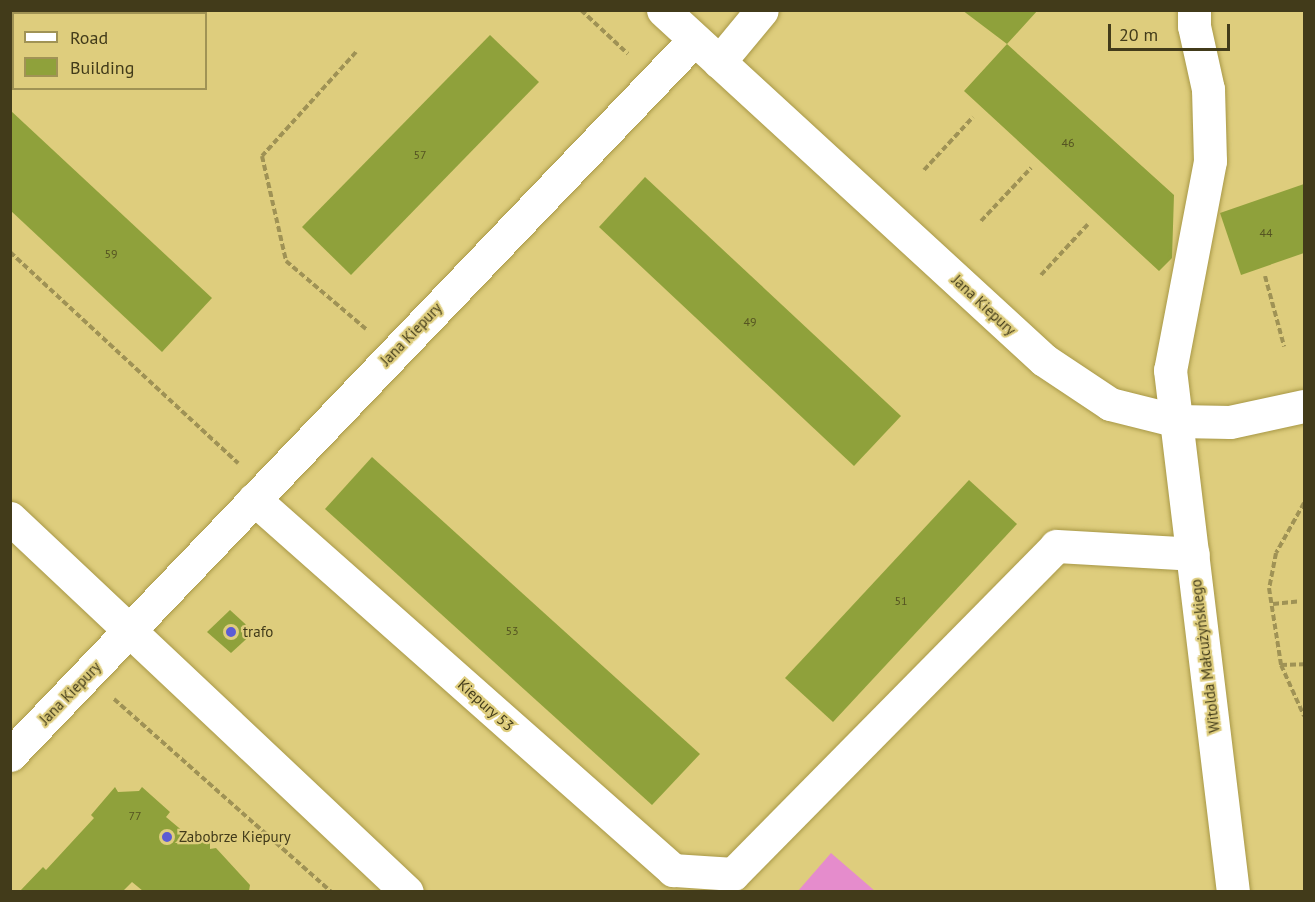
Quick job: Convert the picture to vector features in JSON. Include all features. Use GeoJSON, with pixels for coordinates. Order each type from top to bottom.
{"type":"FeatureCollection","features":[{"type":"Feature","properties":{"kind":"street","name":"Jana Kiepury"},"geometry":{"type":"LineString","coordinates":[[663,10],[1044,360],[1110,404],[1178,421],[1230,422],[1305,406]]}},
{"type":"Feature","properties":{"kind":"street"},"geometry":{"type":"LineString","coordinates":[[719,63],[762,10]]}},
{"type":"Feature","properties":{"kind":"street","name":"Witolda Małcużyńskiego"},"geometry":{"type":"LineString","coordinates":[[1194,10],[1194,26],[1209,89],[1210,161],[1170,370],[1178,421],[1233,891]]}},
{"type":"Feature","properties":{"kind":"street","name":"Jana Kiepury"},"geometry":{"type":"LineString","coordinates":[[10,755],[694,40]]}},
{"type":"Feature","properties":{"kind":"street","name":"Kiepury 53"},"geometry":{"type":"LineString","coordinates":[[260,493],[673,870],[733,874],[1056,546],[1193,554]]}},
{"type":"Feature","properties":{"kind":"street"},"geometry":{"type":"LineString","coordinates":[[10,518],[407,891]]}},
{"type":"Feature","properties":{"kind":"path"},"geometry":{"type":"LineString","coordinates":[[581,10],[655,80]]}},
{"type":"Feature","properties":{"kind":"path"},"geometry":{"type":"LineString","coordinates":[[356,52],[262,156],[286,261],[393,353]]}},
{"type":"Feature","properties":{"kind":"path"},"geometry":{"type":"LineString","coordinates":[[924,170],[973,117]]}},
{"type":"Feature","properties":{"kind":"path"},"geometry":{"type":"LineString","coordinates":[[981,221],[1030,168]]}},
{"type":"Feature","properties":{"kind":"path"},"geometry":{"type":"LineString","coordinates":[[1041,275],[1088,224]]}},
{"type":"Feature","properties":{"kind":"path"},"geometry":{"type":"LineString","coordinates":[[10,252],[260,493]]}},
{"type":"Feature","properties":{"kind":"path"},"geometry":{"type":"LineString","coordinates":[[1265,276],[1284,346]]}},
{"type":"Feature","properties":{"kind":"path"},"geometry":{"type":"LineString","coordinates":[[1305,503],[1303,513],[1276,553],[1269,588],[1281,665],[1305,716]]}},
{"type":"Feature","properties":{"kind":"path"},"geometry":{"type":"LineString","coordinates":[[1273,604],[1300,601]]}},
{"type":"Feature","properties":{"kind":"path"},"geometry":{"type":"LineString","coordinates":[[1281,665],[1304,664]]}},
{"type":"Feature","properties":{"kind":"path"},"geometry":{"type":"LineString","coordinates":[[88,675],[332,891]]}},
{"type":"Feature","properties":{"kind":"shaded area"},"geometry":{"type":"Polygon","coordinates":[[[831,853],[875,891],[798,891],[831,853]]]}},
{"type":"Feature","properties":{"kind":"building"},"geometry":{"type":"Polygon","coordinates":[[[962,10],[1038,10],[1007,44],[962,10]]]}},
{"type":"Feature","properties":{"kind":"building"},"geometry":{"type":"Polygon","coordinates":[[[490,35],[539,82],[351,275],[302,227],[490,35]]]}},
{"type":"Feature","properties":{"kind":"building"},"geometry":{"type":"Polygon","coordinates":[[[1007,44],[1174,195],[1172,258],[1159,271],[964,91],[1007,44]]]}},
{"type":"Feature","properties":{"kind":"building"},"geometry":{"type":"Polygon","coordinates":[[[10,110],[212,298],[162,352],[10,210],[10,110]]]}},
{"type":"Feature","properties":{"kind":"building"},"geometry":{"type":"Polygon","coordinates":[[[645,177],[901,416],[854,466],[599,227],[645,177]]]}},
{"type":"Feature","properties":{"kind":"building"},"geometry":{"type":"Polygon","coordinates":[[[1304,184],[1304,253],[1241,275],[1220,213],[1304,184]]]}},
{"type":"Feature","properties":{"kind":"building"},"geometry":{"type":"Polygon","coordinates":[[[372,457],[700,754],[652,805],[325,509],[372,457]]]}},
{"type":"Feature","properties":{"kind":"building"},"geometry":{"type":"Polygon","coordinates":[[[969,480],[1017,524],[833,722],[785,678],[969,480]]]}},
{"type":"Feature","properties":{"kind":"building","name":"trafo"},"geometry":{"type":"Polygon","coordinates":[[[230,610],[254,632],[231,653],[207,632],[230,610]]]}},
{"type":"Feature","properties":{"kind":"building"},"geometry":{"type":"Polygon","coordinates":[[[115,787],[118,792],[139,791],[142,787],[170,812],[166,817],[191,838],[201,834],[210,843],[210,849],[216,848],[250,885],[249,891],[143,891],[132,882],[123,891],[20,891],[43,867],[46,870],[94,818],[91,815],[115,787]]]}},
{"type":"Feature","properties":{"kind":"place","name":"trafo"},"geometry":{"type":"Point","coordinates":[231,632]}},
{"type":"Feature","properties":{"kind":"place","name":"Zabobrze Kiepury"},"geometry":{"type":"Point","coordinates":[167,837]}}]}
